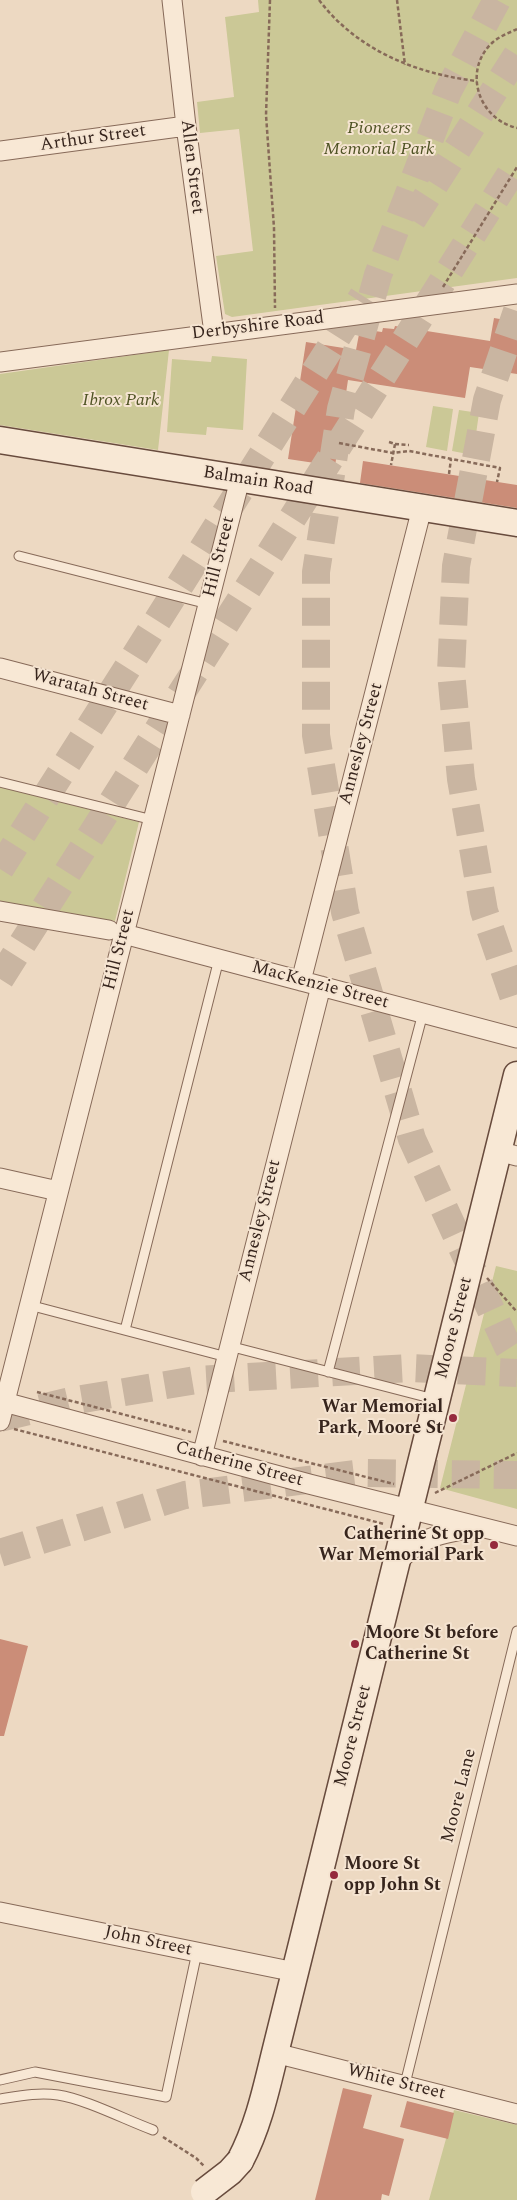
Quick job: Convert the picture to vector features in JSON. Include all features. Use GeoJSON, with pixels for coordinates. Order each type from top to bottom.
{"type":"FeatureCollection","features":[{"type":"Feature","properties":{"kind":"main road","name":"Balmain Road"},"geometry":{"type":"LineString","coordinates":[[0,440],[517,523]]}},
{"type":"Feature","properties":{"kind":"main road","name":"Moore Street"},"geometry":{"type":"LineString","coordinates":[[202,2187],[230,2172],[240,2161],[256,2125],[437,1400],[508,1153],[517,1075]]}},
{"type":"Feature","properties":{"kind":"street","name":"Allen Street"},"geometry":{"type":"LineString","coordinates":[[172,0],[186,126],[214,333]]}},
{"type":"Feature","properties":{"kind":"street","name":"Arthur Street"},"geometry":{"type":"LineString","coordinates":[[0,151],[186,126]]}},
{"type":"Feature","properties":{"kind":"street","name":"Derbyshire Road"},"geometry":{"type":"LineString","coordinates":[[0,362],[517,294]]}},
{"type":"Feature","properties":{"kind":"street","name":"Hill Street"},"geometry":{"type":"LineString","coordinates":[[3,1413],[58,1191],[117,932],[153,820],[240,479]]}},
{"type":"Feature","properties":{"kind":"street","name":"Annesley Street"},"geometry":{"type":"LineString","coordinates":[[301,981],[422,508]]}},
{"type":"Feature","properties":{"kind":"street","name":"Waratah Street"},"geometry":{"type":"LineString","coordinates":[[0,668],[180,715]]}},
{"type":"Feature","properties":{"kind":"street","name":"MacKenzie Street"},"geometry":{"type":"LineString","coordinates":[[0,911],[117,932],[517,1038]]}},
{"type":"Feature","properties":{"kind":"street","name":"Annesley Street"},"geometry":{"type":"LineString","coordinates":[[202,1456],[320,986]]}},
{"type":"Feature","properties":{"kind":"street"},"geometry":{"type":"LineString","coordinates":[[0,1178],[58,1191]]}},
{"type":"Feature","properties":{"kind":"street","name":"Catherine Street"},"geometry":{"type":"LineString","coordinates":[[3,1413],[202,1456],[517,1536]]}},
{"type":"Feature","properties":{"kind":"street","name":"Catherine Street"},"geometry":{"type":"LineString","coordinates":[[398,1561],[413,1547],[433,1536],[479,1527]]}},
{"type":"Feature","properties":{"kind":"street","name":"John Street"},"geometry":{"type":"LineString","coordinates":[[0,1912],[295,1972]]}},
{"type":"Feature","properties":{"kind":"street","name":"White Street"},"geometry":{"type":"LineString","coordinates":[[275,2053],[405,2084],[517,2114]]}},
{"type":"Feature","properties":{"kind":"lane"},"geometry":{"type":"LineString","coordinates":[[19,556],[208,604]]}},
{"type":"Feature","properties":{"kind":"lane"},"geometry":{"type":"LineString","coordinates":[[0,782],[153,820]]}},
{"type":"Feature","properties":{"kind":"lane"},"geometry":{"type":"LineString","coordinates":[[125,1330],[219,959]]}},
{"type":"Feature","properties":{"kind":"lane"},"geometry":{"type":"LineString","coordinates":[[328,1372],[423,1013]]}},
{"type":"Feature","properties":{"kind":"lane"},"geometry":{"type":"LineString","coordinates":[[29,1305],[125,1330],[328,1372],[437,1400]]}},
{"type":"Feature","properties":{"kind":"lane","name":"Moore Lane"},"geometry":{"type":"LineString","coordinates":[[405,2084],[517,1632]]}},
{"type":"Feature","properties":{"kind":"lane"},"geometry":{"type":"LineString","coordinates":[[0,2080],[35,2072],[166,2097],[197,1952]]}},
{"type":"Feature","properties":{"kind":"lane"},"geometry":{"type":"LineString","coordinates":[[0,2099],[27,2094],[58,2095],[96,2107],[153,2130]]}},
{"type":"Feature","properties":{"kind":"path"},"geometry":{"type":"LineString","coordinates":[[270,0],[266,115],[274,228],[276,314]]}},
{"type":"Feature","properties":{"kind":"path"},"geometry":{"type":"LineString","coordinates":[[319,0],[344,27],[365,43],[405,65],[443,76],[476,81]]}},
{"type":"Feature","properties":{"kind":"path"},"geometry":{"type":"LineString","coordinates":[[397,0],[405,65]]}},
{"type":"Feature","properties":{"kind":"path"},"geometry":{"type":"LineString","coordinates":[[517,29],[501,36],[486,50],[477,68],[476,81],[480,98],[489,112],[503,123],[517,128]]}},
{"type":"Feature","properties":{"kind":"path"},"geometry":{"type":"LineString","coordinates":[[433,305],[517,167]]}},
{"type":"Feature","properties":{"kind":"path"},"geometry":{"type":"LineString","coordinates":[[389,442],[409,445]]}},
{"type":"Feature","properties":{"kind":"path"},"geometry":{"type":"LineString","coordinates":[[339,443],[393,453],[409,452],[500,468],[497,482]]}},
{"type":"Feature","properties":{"kind":"path"},"geometry":{"type":"LineString","coordinates":[[391,465],[395,444]]}},
{"type":"Feature","properties":{"kind":"path"},"geometry":{"type":"LineString","coordinates":[[448,474],[451,459]]}},
{"type":"Feature","properties":{"kind":"path"},"geometry":{"type":"LineString","coordinates":[[486,1277],[517,1312]]}},
{"type":"Feature","properties":{"kind":"path","name":"Catherine Street"},"geometry":{"type":"LineString","coordinates":[[3,1413],[384,1524]]}},
{"type":"Feature","properties":{"kind":"path"},"geometry":{"type":"LineString","coordinates":[[435,1493],[517,1453]]}},
{"type":"Feature","properties":{"kind":"path"},"geometry":{"type":"LineString","coordinates":[[153,2130],[190,2154],[202,2187]]}},
{"type":"Feature","properties":{"kind":"green space","name":"Pioneers Memorial Park"},"geometry":{"type":"Polygon","coordinates":[[[258,0],[517,0],[517,278],[232,317],[225,314],[216,256],[253,251],[239,129],[200,133],[197,102],[234,97],[225,17],[259,12],[258,0]]]}},
{"type":"Feature","properties":{"kind":"green space","name":"Ibrox Park"},"geometry":{"type":"Polygon","coordinates":[[[169,350],[158,450],[0,425],[0,374],[169,350]]]}},
{"type":"Feature","properties":{"kind":"green space"},"geometry":{"type":"Polygon","coordinates":[[[212,356],[247,359],[243,430],[207,427],[206,435],[167,432],[172,359],[211,362],[212,356]]]}},
{"type":"Feature","properties":{"kind":"green space"},"geometry":{"type":"Polygon","coordinates":[[[433,406],[453,409],[447,451],[426,447],[433,406]]]}},
{"type":"Feature","properties":{"kind":"green space"},"geometry":{"type":"Polygon","coordinates":[[[459,410],[479,413],[473,455],[452,451],[459,410]]]}},
{"type":"Feature","properties":{"kind":"green space"},"geometry":{"type":"Polygon","coordinates":[[[0,787],[139,822],[115,921],[0,901],[0,787]]]}},
{"type":"Feature","properties":{"kind":"green space"},"geometry":{"type":"Polygon","coordinates":[[[496,1266],[517,1271],[517,1509],[440,1488],[496,1266]]]}},
{"type":"Feature","properties":{"kind":"green space"},"geometry":{"type":"Polygon","coordinates":[[[454,2110],[517,2125],[517,2200],[429,2200],[454,2110]]]}},
{"type":"Feature","properties":{"kind":"building"},"geometry":{"type":"Polygon","coordinates":[[[494,318],[517,322],[517,374],[470,367],[465,398],[348,380],[335,466],[288,459],[306,342],[356,350],[360,329],[382,332],[383,328],[394,329],[395,326],[490,341],[494,318]]]}},
{"type":"Feature","properties":{"kind":"building"},"geometry":{"type":"Polygon","coordinates":[[[363,461],[517,485],[517,508],[360,483],[363,461]]]}},
{"type":"Feature","properties":{"kind":"building"},"geometry":{"type":"Polygon","coordinates":[[[0,1639],[28,1646],[4,1736],[0,1736],[0,1639]]]}},
{"type":"Feature","properties":{"kind":"building"},"geometry":{"type":"Polygon","coordinates":[[[343,2088],[372,2095],[363,2128],[404,2139],[389,2196],[382,2194],[381,2200],[315,2200],[343,2088]]]}},
{"type":"Feature","properties":{"kind":"building"},"geometry":{"type":"Polygon","coordinates":[[[407,2101],[454,2113],[448,2139],[400,2127],[407,2101]]]}},
{"type":"Feature","properties":{"kind":"tunnel"},"geometry":{"type":"LineString","coordinates":[[497,0],[448,91],[378,275],[341,409],[316,572],[316,735],[345,912],[412,1139],[508,1347],[517,1361]]}},
{"type":"Feature","properties":{"kind":"tunnel"},"geometry":{"type":"LineString","coordinates":[[412,220],[517,55]]}},
{"type":"Feature","properties":{"kind":"tunnel"},"geometry":{"type":"LineString","coordinates":[[0,979],[517,164]]}},
{"type":"Feature","properties":{"kind":"tunnel"},"geometry":{"type":"LineString","coordinates":[[0,869],[363,296]]}},
{"type":"Feature","properties":{"kind":"tunnel"},"geometry":{"type":"LineString","coordinates":[[517,311],[487,400],[456,566],[451,672],[461,779],[484,911],[517,1007]]}},
{"type":"Feature","properties":{"kind":"tunnel"},"geometry":{"type":"LineString","coordinates":[[0,1418],[71,1401],[196,1380],[409,1368],[517,1373]]}},
{"type":"Feature","properties":{"kind":"tunnel"},"geometry":{"type":"LineString","coordinates":[[0,1553],[185,1495],[364,1473],[517,1475]]}},
{"type":"Feature","properties":{"kind":"place","name":"War Memorial Park, Moore St"},"geometry":{"type":"Point","coordinates":[453,1418]}},
{"type":"Feature","properties":{"kind":"place","name":"Catherine St opp War Memorial Park"},"geometry":{"type":"Point","coordinates":[494,1545]}},
{"type":"Feature","properties":{"kind":"place","name":"Moore St before Catherine St"},"geometry":{"type":"Point","coordinates":[355,1644]}},
{"type":"Feature","properties":{"kind":"place","name":"Moore St opp John St"},"geometry":{"type":"Point","coordinates":[334,1875]}}]}
